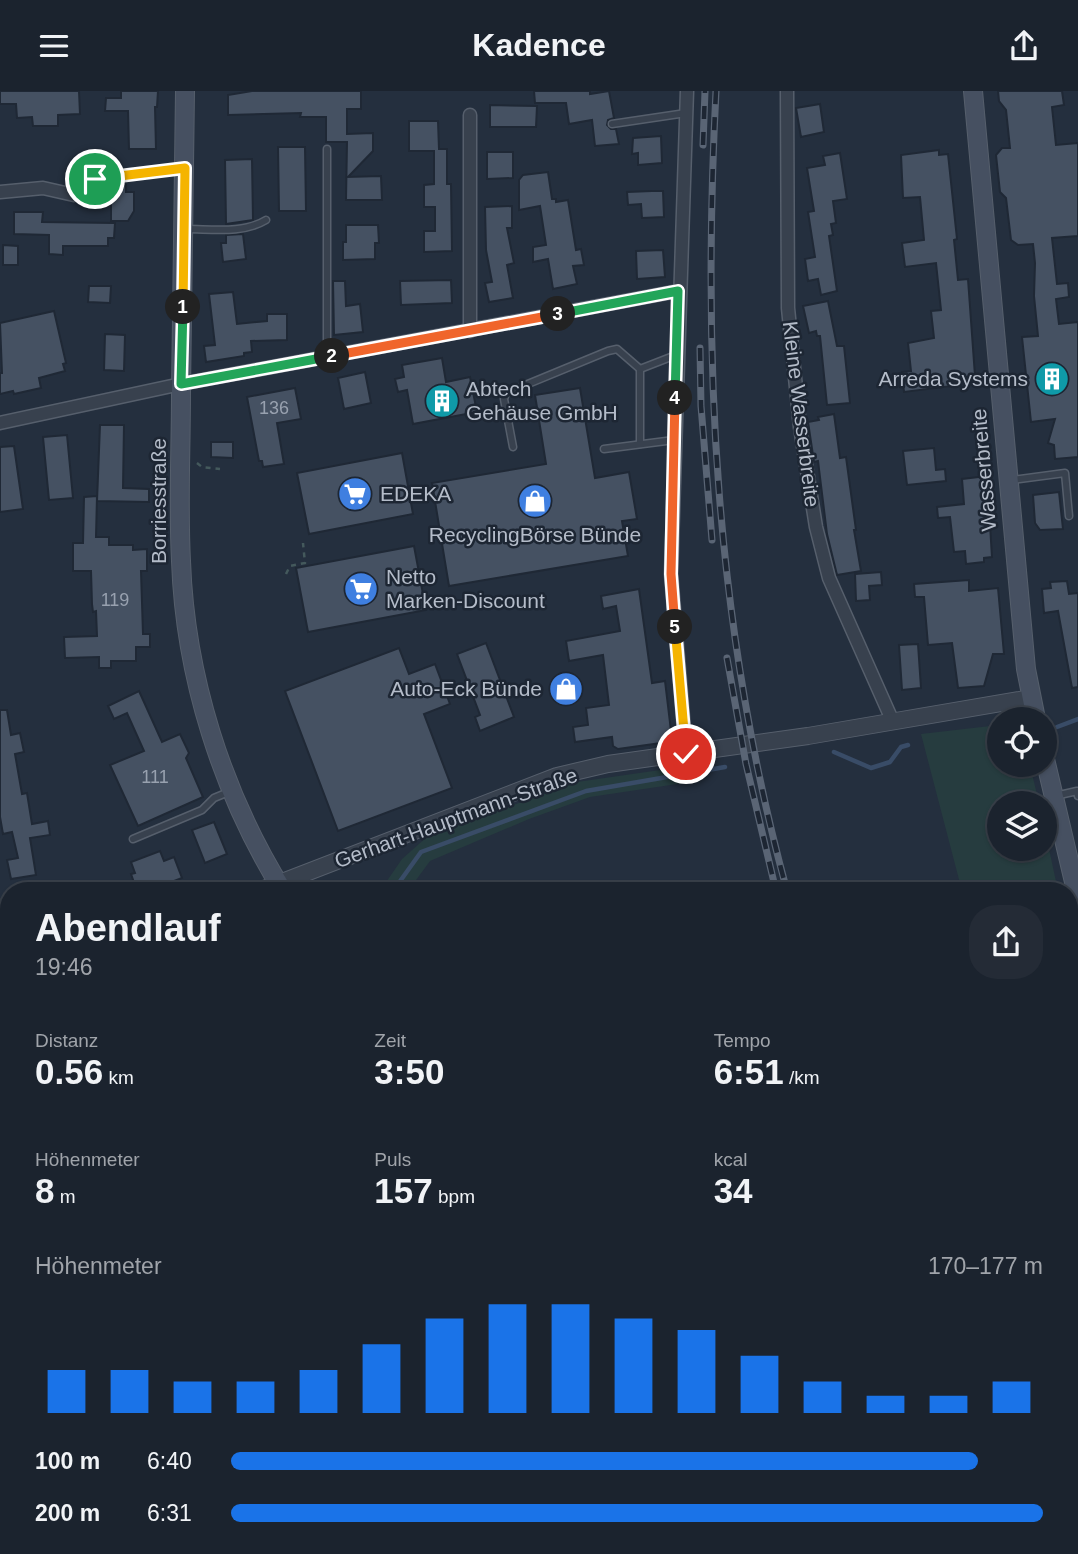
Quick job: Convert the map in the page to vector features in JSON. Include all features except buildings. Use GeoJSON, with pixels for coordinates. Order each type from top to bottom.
{"type":"FeatureCollection","features":[{"type":"Feature","properties":{"kind":"main road","name":"Borriesstraße"},"geometry":{"type":"LineString","coordinates":[[185,91],[181,384],[181,563],[185,613],[202,704],[254,842],[278,882]]}},
{"type":"Feature","properties":{"kind":"main road","name":"Wasserbreite"},"geometry":{"type":"LineString","coordinates":[[973,91],[1008,481],[1033,707]]}},
{"type":"Feature","properties":{"kind":"main road"},"geometry":{"type":"LineString","coordinates":[[1057,807],[1074,868]]}},
{"type":"Feature","properties":{"kind":"street"},"geometry":{"type":"LineString","coordinates":[[686,754],[671,574],[678,291],[687,91]]}},
{"type":"Feature","properties":{"kind":"street","name":"Kleine Wasserbreite"},"geometry":{"type":"LineString","coordinates":[[787,91],[788,308],[800,426],[814,514],[829,578],[892,722]]}},
{"type":"Feature","properties":{"kind":"street"},"geometry":{"type":"LineString","coordinates":[[470,115],[470,331]]}},
{"type":"Feature","properties":{"kind":"street"},"geometry":{"type":"LineString","coordinates":[[0,192],[43,188],[74,195]]}},
{"type":"Feature","properties":{"kind":"street"},"geometry":{"type":"LineString","coordinates":[[0,423],[181,384],[678,291]]}},
{"type":"Feature","properties":{"kind":"street","name":"Gerhart-Hauptmann-Straße"},"geometry":{"type":"LineString","coordinates":[[293,882],[557,776],[608,764],[892,722],[1031,698]]}},
{"type":"Feature","properties":{"kind":"lane"},"geometry":{"type":"LineString","coordinates":[[612,124],[686,113]]}},
{"type":"Feature","properties":{"kind":"lane"},"geometry":{"type":"LineString","coordinates":[[327,149],[327,357]]}},
{"type":"Feature","properties":{"kind":"lane"},"geometry":{"type":"LineString","coordinates":[[184,229],[242,229],[266,220]]}},
{"type":"Feature","properties":{"kind":"lane"},"geometry":{"type":"LineString","coordinates":[[513,447],[504,400],[506,393],[617,349],[640,369],[640,444]]}},
{"type":"Feature","properties":{"kind":"lane"},"geometry":{"type":"LineString","coordinates":[[640,369],[676,355]]}},
{"type":"Feature","properties":{"kind":"lane"},"geometry":{"type":"LineString","coordinates":[[604,449],[674,440]]}},
{"type":"Feature","properties":{"kind":"lane"},"geometry":{"type":"LineString","coordinates":[[1008,481],[1065,473],[1069,516]]}},
{"type":"Feature","properties":{"kind":"lane"},"geometry":{"type":"LineString","coordinates":[[133,839],[202,810],[214,799],[233,790]]}},
{"type":"Feature","properties":{"kind":"lane"},"geometry":{"type":"LineString","coordinates":[[1057,795],[1077,791],[1078,796]]}},
{"type":"Feature","properties":{"kind":"path"},"geometry":{"type":"LineString","coordinates":[[74,195],[95,179],[185,168]]}},
{"type":"Feature","properties":{"kind":"path"},"geometry":{"type":"LineString","coordinates":[[181,460],[220,469]]}},
{"type":"Feature","properties":{"kind":"path"},"geometry":{"type":"LineString","coordinates":[[286,574],[290,566],[305,563],[303,543]]}},
{"type":"Feature","properties":{"kind":"green space"},"geometry":{"type":"Polygon","coordinates":[[[987,726],[987,777],[1033,777],[1036,791],[987,791],[987,861],[1052,861],[1056,882],[960,882],[921,734],[987,726]]]}},
{"type":"Feature","properties":{"kind":"green space"},"geometry":{"type":"Polygon","coordinates":[[[681,767],[684,783],[590,797],[529,819],[430,861],[415,882],[386,882],[402,859],[428,836],[577,782],[681,767]]]}},
{"type":"Feature","properties":{"kind":"waterway"},"geometry":{"type":"LineString","coordinates":[[1057,727],[1078,719]]}},
{"type":"Feature","properties":{"kind":"waterway"},"geometry":{"type":"LineString","coordinates":[[834,752],[871,768],[890,762],[901,747],[908,745]]}},
{"type":"Feature","properties":{"kind":"waterway"},"geometry":{"type":"LineString","coordinates":[[399,882],[421,852],[586,791],[725,767]]}},
{"type":"Feature","properties":{"kind":"railway"},"geometry":{"type":"LineString","coordinates":[[703,145],[705,91]]}},
{"type":"Feature","properties":{"kind":"railway"},"geometry":{"type":"LineString","coordinates":[[716,91],[711,294],[719,494],[729,594],[744,693],[763,792],[785,882]]}},
{"type":"Feature","properties":{"kind":"railway"},"geometry":{"type":"LineString","coordinates":[[700,348],[701,406],[712,540]]}},
{"type":"Feature","properties":{"kind":"railway"},"geometry":{"type":"LineString","coordinates":[[727,658],[746,764],[774,882]]}},
{"type":"Feature","properties":{"kind":"place","name":"Arreda Systems"},"geometry":{"type":"Point","coordinates":[1052,379]}},
{"type":"Feature","properties":{"kind":"place","name":"Abtech Gehäuse GmbH"},"geometry":{"type":"Point","coordinates":[442,401]}},
{"type":"Feature","properties":{"kind":"place","name":"EDEKA"},"geometry":{"type":"Point","coordinates":[355,494]}},
{"type":"Feature","properties":{"kind":"place","name":"RecyclingBörse Bünde"},"geometry":{"type":"Point","coordinates":[535,501]}},
{"type":"Feature","properties":{"kind":"place","name":"Netto Marken-Discount"},"geometry":{"type":"Point","coordinates":[361,589]}},
{"type":"Feature","properties":{"kind":"place","name":"Auto-Eck Bünde"},"geometry":{"type":"Point","coordinates":[566,689]}},
{"type":"Feature","properties":{"kind":"route"},"geometry":{"type":"LineString","coordinates":[[95,179],[185,168],[181,384],[678,291],[671,574],[686,754]]}}]}
